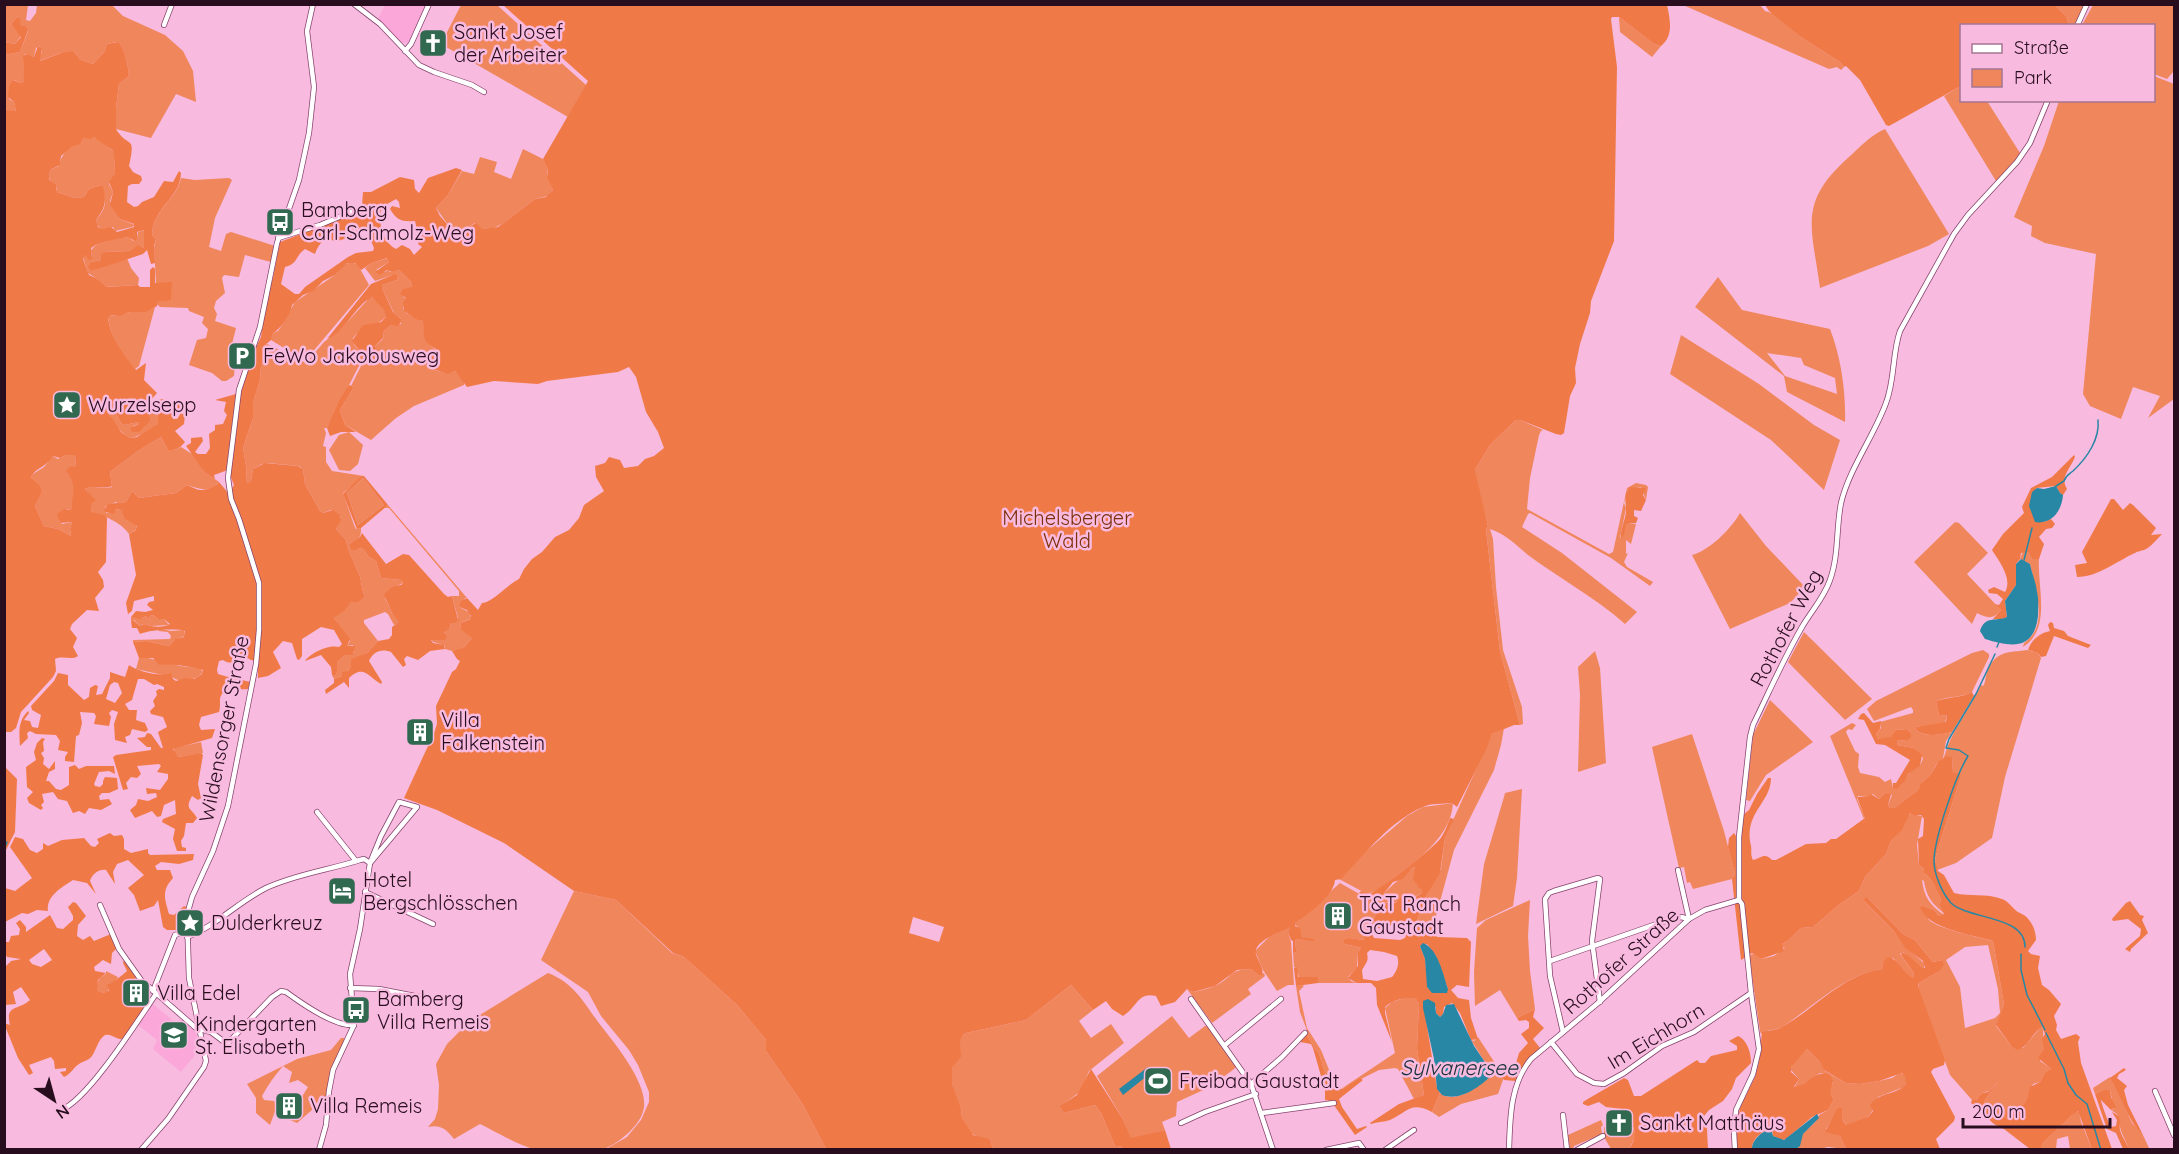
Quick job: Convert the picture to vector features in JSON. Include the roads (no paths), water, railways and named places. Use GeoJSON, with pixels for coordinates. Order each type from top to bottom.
{"type":"FeatureCollection","features":[{"type":"Feature","properties":{"kind":"street"},"geometry":{"type":"LineString","coordinates":[[164,26],[172,4]]}},
{"type":"Feature","properties":{"kind":"street","name":"Wildensorger Straße"},"geometry":{"type":"LineString","coordinates":[[141,1149],[175,1108],[205,1064],[206,1056],[189,978],[187,915],[190,902],[213,851],[228,806],[257,659],[259,583],[227,484],[239,390],[260,327],[278,238],[299,180],[310,124],[314,87],[307,31],[313,4]]}},
{"type":"Feature","properties":{"kind":"street"},"geometry":{"type":"LineString","coordinates":[[354,4],[380,24],[424,68],[472,85],[484,92]]}},
{"type":"Feature","properties":{"kind":"street"},"geometry":{"type":"LineString","coordinates":[[405,51],[411,44],[429,4]]}},
{"type":"Feature","properties":{"kind":"street"},"geometry":{"type":"LineString","coordinates":[[2078,24],[2087,4]]}},
{"type":"Feature","properties":{"kind":"street","name":"Rothofer Weg"},"geometry":{"type":"LineString","coordinates":[[1735,1149],[1736,1110],[1753,1074],[1759,1048],[1742,904],[1739,900],[1738,837],[1753,725],[1803,624],[1828,585],[1835,561],[1841,504],[1851,476],[1891,390],[1900,331],[1954,234],[1968,215],[2017,162],[2030,143],[2047,102]]}},
{"type":"Feature","properties":{"kind":"street"},"geometry":{"type":"LineString","coordinates":[[278,238],[320,225],[351,212]]}},
{"type":"Feature","properties":{"kind":"street"},"geometry":{"type":"LineString","coordinates":[[319,1149],[326,1125],[333,1070],[354,1025],[350,974],[370,863],[399,802],[417,807],[370,863]]}},
{"type":"Feature","properties":{"kind":"street"},"geometry":{"type":"LineString","coordinates":[[317,812],[356,861]]}},
{"type":"Feature","properties":{"kind":"street"},"geometry":{"type":"LineString","coordinates":[[187,937],[268,887],[364,859],[370,863]]}},
{"type":"Feature","properties":{"kind":"street"},"geometry":{"type":"LineString","coordinates":[[1550,961],[1674,918],[1689,919],[1678,870]]}},
{"type":"Feature","properties":{"kind":"street"},"geometry":{"type":"LineString","coordinates":[[1563,1032],[1553,992],[1546,896],[1566,886],[1593,878],[1600,879],[1592,945],[1600,1002]]}},
{"type":"Feature","properties":{"kind":"street"},"geometry":{"type":"LineString","coordinates":[[365,892],[433,924]]}},
{"type":"Feature","properties":{"kind":"street","name":"Rothofer Straße"},"geometry":{"type":"LineString","coordinates":[[1509,1149],[1516,1085],[1522,1070],[1531,1059],[1600,1002],[1689,919],[1705,910],[1739,900]]}},
{"type":"Feature","properties":{"kind":"street"},"geometry":{"type":"LineString","coordinates":[[100,905],[119,949],[135,972],[155,992],[200,1029],[211,1032],[227,1044],[272,997],[281,991],[322,1015],[347,1026],[354,1025]]}},
{"type":"Feature","properties":{"kind":"street"},"geometry":{"type":"LineString","coordinates":[[61,1110],[71,1104],[108,1063],[155,992],[175,935],[187,931]]}},
{"type":"Feature","properties":{"kind":"street"},"geometry":{"type":"LineString","coordinates":[[350,988],[380,989],[420,997]]}},
{"type":"Feature","properties":{"kind":"street","name":"Im Eichhorn"},"geometry":{"type":"LineString","coordinates":[[1551,1042],[1582,1078],[1604,1084],[1662,1046],[1692,1033],[1751,993]]}},
{"type":"Feature","properties":{"kind":"street"},"geometry":{"type":"LineString","coordinates":[[1191,999],[1251,1084],[1273,1149]]}},
{"type":"Feature","properties":{"kind":"street"},"geometry":{"type":"LineString","coordinates":[[1225,1045],[1281,999]]}},
{"type":"Feature","properties":{"kind":"street"},"geometry":{"type":"LineString","coordinates":[[1251,1084],[1305,1033]]}},
{"type":"Feature","properties":{"kind":"street"},"geometry":{"type":"LineString","coordinates":[[2155,1091],[2175,1134]]}},
{"type":"Feature","properties":{"kind":"street"},"geometry":{"type":"LineString","coordinates":[[1181,1123],[1256,1094]]}},
{"type":"Feature","properties":{"kind":"street"},"geometry":{"type":"LineString","coordinates":[[1262,1113],[1334,1103]]}},
{"type":"Feature","properties":{"kind":"street"},"geometry":{"type":"LineString","coordinates":[[1563,1115],[1567,1149]]}},
{"type":"Feature","properties":{"kind":"street"},"geometry":{"type":"LineString","coordinates":[[1385,1149],[1414,1130]]}},
{"type":"Feature","properties":{"kind":"street"},"geometry":{"type":"LineString","coordinates":[[1577,1149],[1603,1136]]}},
{"type":"Feature","properties":{"kind":"street"},"geometry":{"type":"LineString","coordinates":[[1326,1149],[1359,1143],[1364,1149]]}},
{"type":"Feature","properties":{"kind":"water"},"geometry":{"type":"Polygon","coordinates":[[[2056,486],[2063,495],[2061,506],[2051,519],[2035,522],[2029,506],[2032,492],[2037,488],[2056,486]]]}},
{"type":"Feature","properties":{"kind":"water"},"geometry":{"type":"Polygon","coordinates":[[[2021,559],[2030,564],[2036,585],[2038,616],[2036,627],[2032,635],[2020,644],[2004,644],[1985,639],[1980,631],[1985,623],[2007,617],[2005,601],[2016,585],[2016,564],[2021,559]]]}},
{"type":"Feature","properties":{"kind":"water"},"geometry":{"type":"Polygon","coordinates":[[[1423,943],[1436,956],[1448,989],[1447,993],[1432,993],[1427,987],[1425,959],[1420,946],[1423,943]]]}},
{"type":"Feature","properties":{"kind":"water","name":"Sylvanersee"},"geometry":{"type":"Polygon","coordinates":[[[1428,999],[1435,1003],[1436,1013],[1440,1017],[1446,1005],[1454,1004],[1474,1046],[1493,1074],[1463,1095],[1449,1097],[1442,1095],[1437,1089],[1434,1059],[1423,1008],[1423,1001],[1428,999]]]}},
{"type":"Feature","properties":{"kind":"water"},"geometry":{"type":"Polygon","coordinates":[[[1148,1067],[1152,1072],[1123,1095],[1119,1089],[1148,1067]]]}},
{"type":"Feature","properties":{"kind":"water"},"geometry":{"type":"Polygon","coordinates":[[[1817,1114],[1819,1118],[1803,1134],[1800,1146],[1796,1149],[1752,1149],[1758,1136],[1764,1132],[1771,1129],[1773,1136],[1784,1140],[1817,1114]]]}},
{"type":"Feature","properties":{"kind":"waterway"},"geometry":{"type":"LineString","coordinates":[[2056,486],[2064,481],[2066,476],[2088,454],[2095,441],[2098,420]]}},
{"type":"Feature","properties":{"kind":"waterway"},"geometry":{"type":"LineString","coordinates":[[2024,560],[2032,528]]}},
{"type":"Feature","properties":{"kind":"waterway"},"geometry":{"type":"LineString","coordinates":[[1997,647],[1999,642]]}},
{"type":"Feature","properties":{"kind":"waterway"},"geometry":{"type":"LineString","coordinates":[[1995,654],[1946,748],[1959,750],[1968,756],[1946,807],[1935,851],[1934,866],[1939,883],[1951,903],[1970,913],[2006,923],[2023,937],[2025,947]]}},
{"type":"Feature","properties":{"kind":"waterway"},"geometry":{"type":"LineString","coordinates":[[4,849],[7,842]]}},
{"type":"Feature","properties":{"kind":"waterway"},"geometry":{"type":"LineString","coordinates":[[2021,954],[2021,970],[2027,995],[2045,1030]]}},
{"type":"Feature","properties":{"kind":"waterway"},"geometry":{"type":"LineString","coordinates":[[2046,1033],[2064,1069],[2068,1083],[2076,1095],[2087,1104],[2101,1150]]}},
{"type":"Feature","properties":{"kind":"place","name":"Sankt Josef der Arbeiter"},"geometry":{"type":"Point","coordinates":[433,43]}},
{"type":"Feature","properties":{"kind":"place","name":"Bamberg Carl-Schmolz-Weg"},"geometry":{"type":"Point","coordinates":[280,222]}},
{"type":"Feature","properties":{"kind":"place","name":"FeWo Jakobusweg"},"geometry":{"type":"Point","coordinates":[242,356]}},
{"type":"Feature","properties":{"kind":"place","name":"Wurzelsepp"},"geometry":{"type":"Point","coordinates":[67,405]}},
{"type":"Feature","properties":{"kind":"place","name":"Villa Falkenstein"},"geometry":{"type":"Point","coordinates":[420,732]}},
{"type":"Feature","properties":{"kind":"place","name":"Hotel Bergschlösschen"},"geometry":{"type":"Point","coordinates":[342,891]}},
{"type":"Feature","properties":{"kind":"place","name":"T&T Ranch Gaustadt"},"geometry":{"type":"Point","coordinates":[1338,916]}},
{"type":"Feature","properties":{"kind":"place","name":"Dulderkreuz"},"geometry":{"type":"Point","coordinates":[190,923]}},
{"type":"Feature","properties":{"kind":"place","name":"Villa Edel"},"geometry":{"type":"Point","coordinates":[136,993]}},
{"type":"Feature","properties":{"kind":"place","name":"Bamberg Villa Remeis"},"geometry":{"type":"Point","coordinates":[356,1010]}},
{"type":"Feature","properties":{"kind":"place","name":"Kindergarten St. Elisabeth"},"geometry":{"type":"Point","coordinates":[174,1035]}},
{"type":"Feature","properties":{"kind":"place","name":"Freibad Gaustadt"},"geometry":{"type":"Point","coordinates":[1158,1081]}},
{"type":"Feature","properties":{"kind":"place","name":"Villa Remeis"},"geometry":{"type":"Point","coordinates":[289,1106]}},
{"type":"Feature","properties":{"kind":"place","name":"Sankt Matthäus"},"geometry":{"type":"Point","coordinates":[1619,1123]}},
{"type":"Feature","properties":{"kind":"park label","name":"Michelsberger Wald"},"geometry":{"type":"Point","coordinates":[1067,530]}}]}
